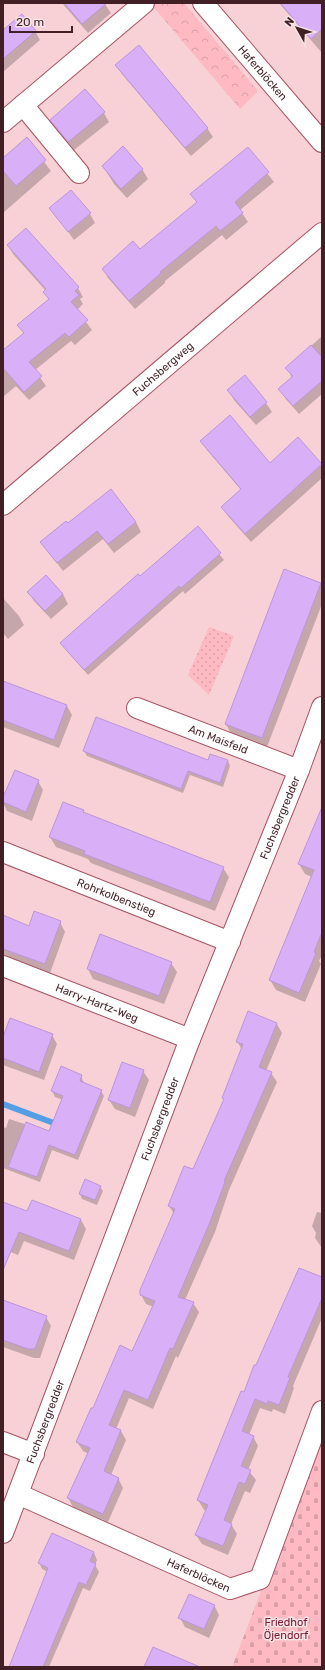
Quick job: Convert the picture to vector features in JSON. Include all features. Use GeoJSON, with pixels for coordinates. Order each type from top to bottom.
{"type":"FeatureCollection","features":[{"type":"Feature","properties":{"kind":"street"},"geometry":{"type":"LineString","coordinates":[[3,122],[144,3]]}},
{"type":"Feature","properties":{"kind":"street","name":"Haferblöcken"},"geometry":{"type":"LineString","coordinates":[[203,3],[322,142]]}},
{"type":"Feature","properties":{"kind":"street"},"geometry":{"type":"LineString","coordinates":[[23,104],[79,172]]}},
{"type":"Feature","properties":{"kind":"street","name":"Fuchsbergweg"},"geometry":{"type":"LineString","coordinates":[[3,505],[322,233]]}},
{"type":"Feature","properties":{"kind":"street","name":"Fuchsbergredder"},"geometry":{"type":"LineString","coordinates":[[3,1533],[190,1039],[299,770],[322,707]]}},
{"type":"Feature","properties":{"kind":"street","name":"Am Maisfeld"},"geometry":{"type":"LineString","coordinates":[[137,708],[299,770]]}},
{"type":"Feature","properties":{"kind":"street","name":"Rohrkolbenstieg"},"geometry":{"type":"LineString","coordinates":[[3,852],[230,942]]}},
{"type":"Feature","properties":{"kind":"street","name":"Harry-Hartz-Weg"},"geometry":{"type":"LineString","coordinates":[[3,966],[190,1039]]}},
{"type":"Feature","properties":{"kind":"street","name":"Haferblöcken"},"geometry":{"type":"LineString","coordinates":[[18,1494],[230,1589],[260,1579],[322,1411]]}},
{"type":"Feature","properties":{"kind":"street"},"geometry":{"type":"LineString","coordinates":[[3,1442],[34,1454]]}},
{"type":"Feature","properties":{"kind":"green space"},"geometry":{"type":"Polygon","coordinates":[[[150,3],[184,3],[258,91],[240,109],[150,3]]]}},
{"type":"Feature","properties":{"kind":"green space"},"geometry":{"type":"Polygon","coordinates":[[[209,627],[234,636],[209,695],[188,675],[209,627]]]}},
{"type":"Feature","properties":{"kind":"green space","name":"Friedhof Öjendorf"},"geometry":{"type":"Polygon","coordinates":[[[322,1431],[322,1667],[232,1667],[322,1431]]]}},
{"type":"Feature","properties":{"kind":"building"},"geometry":{"type":"Polygon","coordinates":[[[64,3],[107,3],[82,24],[64,3]]]}},
{"type":"Feature","properties":{"kind":"building"},"geometry":{"type":"Polygon","coordinates":[[[280,3],[322,3],[322,29],[311,39],[280,3]]]}},
{"type":"Feature","properties":{"kind":"building"},"geometry":{"type":"Polygon","coordinates":[[[22,14],[36,31],[3,59],[3,30],[22,14]]]}},
{"type":"Feature","properties":{"kind":"building"},"geometry":{"type":"Polygon","coordinates":[[[139,45],[208,128],[185,148],[115,65],[139,45]]]}},
{"type":"Feature","properties":{"kind":"building"},"geometry":{"type":"Polygon","coordinates":[[[85,89],[105,112],[68,142],[50,120],[85,89]]]}},
{"type":"Feature","properties":{"kind":"building"},"geometry":{"type":"Polygon","coordinates":[[[27,137],[46,160],[16,186],[3,171],[3,158],[27,137]]]}},
{"type":"Feature","properties":{"kind":"building"},"geometry":{"type":"Polygon","coordinates":[[[123,146],[143,169],[121,189],[102,166],[123,146]]]}},
{"type":"Feature","properties":{"kind":"building"},"geometry":{"type":"Polygon","coordinates":[[[248,147],[269,172],[235,202],[243,213],[220,231],[216,226],[160,272],[161,273],[129,301],[102,269],[133,241],[140,249],[197,202],[190,194],[248,147]]]}},
{"type":"Feature","properties":{"kind":"building"},"geometry":{"type":"Polygon","coordinates":[[[71,190],[91,213],[68,232],[49,208],[71,190]]]}},
{"type":"Feature","properties":{"kind":"building"},"geometry":{"type":"Polygon","coordinates":[[[26,228],[79,287],[75,291],[79,295],[71,302],[88,320],[69,337],[65,333],[29,362],[42,376],[24,392],[3,368],[3,350],[24,333],[17,325],[49,299],[43,292],[46,289],[7,245],[26,228]]]}},
{"type":"Feature","properties":{"kind":"building"},"geometry":{"type":"Polygon","coordinates":[[[311,345],[322,357],[322,381],[293,406],[278,389],[293,376],[285,368],[311,345]]]}},
{"type":"Feature","properties":{"kind":"building"},"geometry":{"type":"Polygon","coordinates":[[[245,375],[267,402],[250,417],[227,390],[245,375]]]}},
{"type":"Feature","properties":{"kind":"building"},"geometry":{"type":"Polygon","coordinates":[[[230,415],[270,463],[298,437],[322,464],[245,534],[221,507],[241,489],[200,441],[230,415]]]}},
{"type":"Feature","properties":{"kind":"building"},"geometry":{"type":"Polygon","coordinates":[[[111,489],[136,522],[108,544],[97,531],[57,563],[40,542],[66,521],[68,523],[111,489]]]}},
{"type":"Feature","properties":{"kind":"building"},"geometry":{"type":"Polygon","coordinates":[[[198,526],[221,553],[181,588],[179,586],[84,670],[60,643],[138,574],[140,576],[198,526]]]}},
{"type":"Feature","properties":{"kind":"building"},"geometry":{"type":"Polygon","coordinates":[[[284,569],[321,583],[262,738],[225,724],[284,569]]]}},
{"type":"Feature","properties":{"kind":"building"},"geometry":{"type":"Polygon","coordinates":[[[46,575],[63,594],[45,611],[27,592],[46,575]]]}},
{"type":"Feature","properties":{"kind":"building"},"geometry":{"type":"Polygon","coordinates":[[[3,681],[67,705],[54,740],[3,720],[3,681]]]}},
{"type":"Feature","properties":{"kind":"building"},"geometry":{"type":"Polygon","coordinates":[[[96,717],[208,760],[210,754],[228,760],[220,783],[188,771],[181,789],[83,751],[96,717]]]}},
{"type":"Feature","properties":{"kind":"building"},"geometry":{"type":"Polygon","coordinates":[[[15,770],[39,780],[26,812],[3,802],[3,797],[15,770]]]}},
{"type":"Feature","properties":{"kind":"building"},"geometry":{"type":"Polygon","coordinates":[[[63,802],[84,810],[83,812],[224,867],[210,902],[84,854],[85,851],[49,837],[63,802]]]}},
{"type":"Feature","properties":{"kind":"building"},"geometry":{"type":"Polygon","coordinates":[[[322,807],[322,932],[314,952],[316,953],[299,993],[269,980],[314,870],[298,864],[322,807]]]}},
{"type":"Feature","properties":{"kind":"building"},"geometry":{"type":"Polygon","coordinates":[[[34,911],[61,921],[45,964],[3,949],[3,915],[29,926],[34,911]]]}},
{"type":"Feature","properties":{"kind":"building"},"geometry":{"type":"Polygon","coordinates":[[[100,934],[172,962],[159,996],[87,969],[100,934]]]}},
{"type":"Feature","properties":{"kind":"building"},"geometry":{"type":"Polygon","coordinates":[[[248,1011],[277,1023],[259,1067],[272,1072],[224,1181],[225,1182],[210,1222],[178,1297],[194,1302],[173,1349],[170,1348],[148,1400],[124,1390],[109,1425],[121,1430],[104,1471],[119,1478],[103,1514],[67,1498],[90,1448],[76,1442],[91,1408],[93,1408],[120,1345],[132,1351],[155,1301],[140,1295],[140,1290],[175,1209],[168,1206],[184,1166],[193,1169],[224,1099],[222,1098],[243,1044],[236,1042],[248,1011]]]}},
{"type":"Feature","properties":{"kind":"building"},"geometry":{"type":"Polygon","coordinates":[[[10,1018],[53,1034],[39,1072],[3,1058],[3,1037],[10,1018]]]}},
{"type":"Feature","properties":{"kind":"building"},"geometry":{"type":"Polygon","coordinates":[[[122,1062],[144,1070],[130,1108],[108,1100],[122,1062]]]}},
{"type":"Feature","properties":{"kind":"building"},"geometry":{"type":"Polygon","coordinates":[[[61,1066],[82,1075],[80,1081],[102,1090],[75,1155],[49,1145],[37,1177],[8,1167],[26,1122],[49,1131],[63,1096],[51,1091],[61,1066]]]}},
{"type":"Feature","properties":{"kind":"building"},"geometry":{"type":"Polygon","coordinates":[[[85,1179],[101,1186],[95,1200],[79,1194],[85,1179]]]}},
{"type":"Feature","properties":{"kind":"building"},"geometry":{"type":"Polygon","coordinates":[[[32,1200],[81,1219],[69,1251],[19,1232],[3,1270],[3,1202],[27,1211],[32,1200]]]}},
{"type":"Feature","properties":{"kind":"building"},"geometry":{"type":"Polygon","coordinates":[[[299,1268],[322,1277],[322,1298],[288,1377],[290,1378],[279,1405],[268,1401],[267,1404],[255,1399],[242,1431],[254,1436],[241,1466],[251,1470],[245,1484],[239,1482],[224,1520],[232,1524],[223,1546],[195,1535],[208,1505],[197,1500],[241,1391],[244,1392],[254,1365],[256,1365],[299,1268]]]}},
{"type":"Feature","properties":{"kind":"building"},"geometry":{"type":"Polygon","coordinates":[[[3,1300],[47,1316],[35,1349],[28,1349],[3,1340],[3,1300]]]}},
{"type":"Feature","properties":{"kind":"building"},"geometry":{"type":"Polygon","coordinates":[[[52,1533],[94,1552],[90,1561],[96,1564],[86,1585],[79,1582],[43,1667],[9,1667],[48,1568],[38,1563],[52,1533]]]}},
{"type":"Feature","properties":{"kind":"building"},"geometry":{"type":"Polygon","coordinates":[[[189,1594],[215,1605],[204,1629],[178,1618],[189,1594]]]}},
{"type":"Feature","properties":{"kind":"building"},"geometry":{"type":"Polygon","coordinates":[[[153,1647],[200,1667],[144,1667],[153,1647]]]}},
{"type":"Feature","properties":{"kind":"waterway"},"geometry":{"type":"LineString","coordinates":[[3,1104],[59,1125]]}}]}
